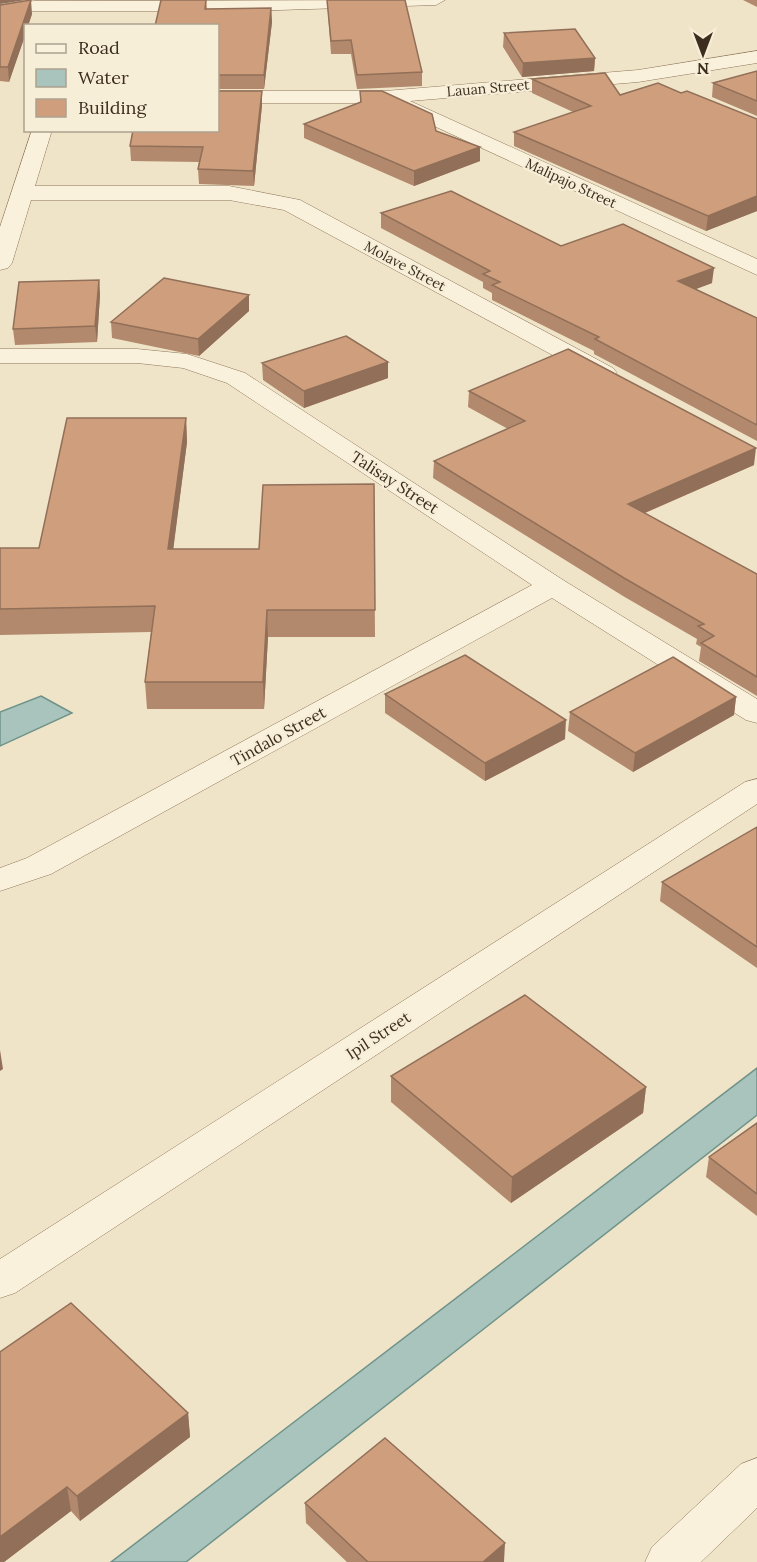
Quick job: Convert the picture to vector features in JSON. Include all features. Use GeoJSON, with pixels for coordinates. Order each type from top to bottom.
{"type":"FeatureCollection","features":[{"type":"Feature","properties":{"kind":"street"},"geometry":{"type":"LineString","coordinates":[[8,0],[34,6]]}},
{"type":"Feature","properties":{"kind":"street"},"geometry":{"type":"LineString","coordinates":[[0,12],[34,6],[87,3],[338,5],[436,0]]}},
{"type":"Feature","properties":{"kind":"street"},"geometry":{"type":"LineString","coordinates":[[81,24],[87,3]]}},
{"type":"Feature","properties":{"kind":"street","name":"Lauan Street"},"geometry":{"type":"LineString","coordinates":[[219,97],[385,97],[638,76],[757,57]]}},
{"type":"Feature","properties":{"kind":"street"},"geometry":{"type":"LineString","coordinates":[[638,76],[670,89]]}},
{"type":"Feature","properties":{"kind":"street","name":"Malipajo Street"},"geometry":{"type":"LineString","coordinates":[[385,97],[757,268]]}},
{"type":"Feature","properties":{"kind":"street"},"geometry":{"type":"LineString","coordinates":[[0,263],[41,132]]}},
{"type":"Feature","properties":{"kind":"street","name":"Molave Street"},"geometry":{"type":"LineString","coordinates":[[22,193],[229,193],[260,196],[292,205],[620,381]]}},
{"type":"Feature","properties":{"kind":"street","name":"Talisay Street"},"geometry":{"type":"LineString","coordinates":[[0,356],[137,356],[187,361],[236,378],[553,586],[757,713]]}},
{"type":"Feature","properties":{"kind":"street","name":"Tindalo Street"},"geometry":{"type":"LineString","coordinates":[[0,880],[39,866],[553,586]]}},
{"type":"Feature","properties":{"kind":"street","name":"Ipil Street"},"geometry":{"type":"LineString","coordinates":[[0,1281],[757,789]]}},
{"type":"Feature","properties":{"kind":"street"},"geometry":{"type":"LineString","coordinates":[[669,1562],[757,1478]]}},
{"type":"Feature","properties":{"kind":"water"},"geometry":{"type":"Polygon","coordinates":[[[41,696],[72,713],[0,746],[0,712],[41,696]]]}},
{"type":"Feature","properties":{"kind":"water"},"geometry":{"type":"Polygon","coordinates":[[[757,1068],[757,1115],[186,1562],[111,1562],[757,1068]]]}},
{"type":"Feature","properties":{"kind":"building"},"geometry":{"type":"Polygon","coordinates":[[[31,0],[8,67],[0,67],[0,5],[31,0]]]}},
{"type":"Feature","properties":{"kind":"building"},"geometry":{"type":"Polygon","coordinates":[[[161,0],[206,0],[205,9],[271,8],[264,75],[219,75],[219,24],[155,24],[161,0]]]}},
{"type":"Feature","properties":{"kind":"building"},"geometry":{"type":"Polygon","coordinates":[[[327,0],[405,0],[422,72],[357,75],[351,40],[331,41],[327,0]]]}},
{"type":"Feature","properties":{"kind":"building"},"geometry":{"type":"Polygon","coordinates":[[[575,29],[595,58],[523,63],[504,33],[575,29]]]}},
{"type":"Feature","properties":{"kind":"building"},"geometry":{"type":"Polygon","coordinates":[[[757,71],[757,101],[713,83],[757,71]]]}},
{"type":"Feature","properties":{"kind":"building"},"geometry":{"type":"Polygon","coordinates":[[[605,73],[620,95],[658,83],[681,93],[687,91],[757,119],[757,196],[708,216],[514,132],[591,106],[532,79],[605,73]]]}},
{"type":"Feature","properties":{"kind":"building"},"geometry":{"type":"Polygon","coordinates":[[[219,91],[262,91],[253,171],[198,169],[203,147],[130,146],[133,132],[219,132],[219,91]]]}},
{"type":"Feature","properties":{"kind":"building"},"geometry":{"type":"Polygon","coordinates":[[[360,91],[382,91],[432,114],[436,131],[480,147],[414,171],[304,124],[361,102],[360,91]]]}},
{"type":"Feature","properties":{"kind":"building"},"geometry":{"type":"Polygon","coordinates":[[[451,191],[561,246],[623,224],[714,268],[678,281],[757,318],[757,425],[595,339],[599,337],[492,285],[500,282],[483,274],[490,271],[381,213],[451,191]]]}},
{"type":"Feature","properties":{"kind":"building"},"geometry":{"type":"Polygon","coordinates":[[[164,278],[249,295],[198,339],[111,322],[164,278]]]}},
{"type":"Feature","properties":{"kind":"building"},"geometry":{"type":"Polygon","coordinates":[[[99,280],[95,326],[13,329],[19,282],[99,280]]]}},
{"type":"Feature","properties":{"kind":"building"},"geometry":{"type":"Polygon","coordinates":[[[346,336],[388,362],[304,391],[262,363],[346,336]]]}},
{"type":"Feature","properties":{"kind":"building"},"geometry":{"type":"Polygon","coordinates":[[[568,349],[756,448],[628,504],[757,574],[757,677],[701,643],[714,636],[698,626],[704,624],[624,578],[434,461],[525,421],[469,391],[568,349]]]}},
{"type":"Feature","properties":{"kind":"building"},"geometry":{"type":"Polygon","coordinates":[[[67,418],[186,418],[168,549],[259,549],[263,485],[374,484],[375,610],[267,610],[263,682],[145,682],[155,606],[0,609],[0,548],[39,548],[67,418]]]}},
{"type":"Feature","properties":{"kind":"building"},"geometry":{"type":"Polygon","coordinates":[[[465,655],[566,720],[485,763],[385,694],[465,655]]]}},
{"type":"Feature","properties":{"kind":"building"},"geometry":{"type":"Polygon","coordinates":[[[673,657],[736,697],[635,753],[570,712],[673,657]]]}},
{"type":"Feature","properties":{"kind":"building"},"geometry":{"type":"Polygon","coordinates":[[[757,827],[757,947],[662,882],[757,827]]]}},
{"type":"Feature","properties":{"kind":"building"},"geometry":{"type":"Polygon","coordinates":[[[525,995],[646,1087],[512,1177],[391,1076],[525,995]]]}},
{"type":"Feature","properties":{"kind":"building"},"geometry":{"type":"Polygon","coordinates":[[[757,1123],[757,1194],[709,1157],[757,1123]]]}},
{"type":"Feature","properties":{"kind":"building"},"geometry":{"type":"Polygon","coordinates":[[[71,1303],[188,1413],[77,1496],[67,1487],[0,1537],[0,1352],[71,1303]]]}},
{"type":"Feature","properties":{"kind":"building"},"geometry":{"type":"Polygon","coordinates":[[[385,1438],[505,1543],[483,1562],[368,1562],[305,1503],[385,1438]]]}}]}
